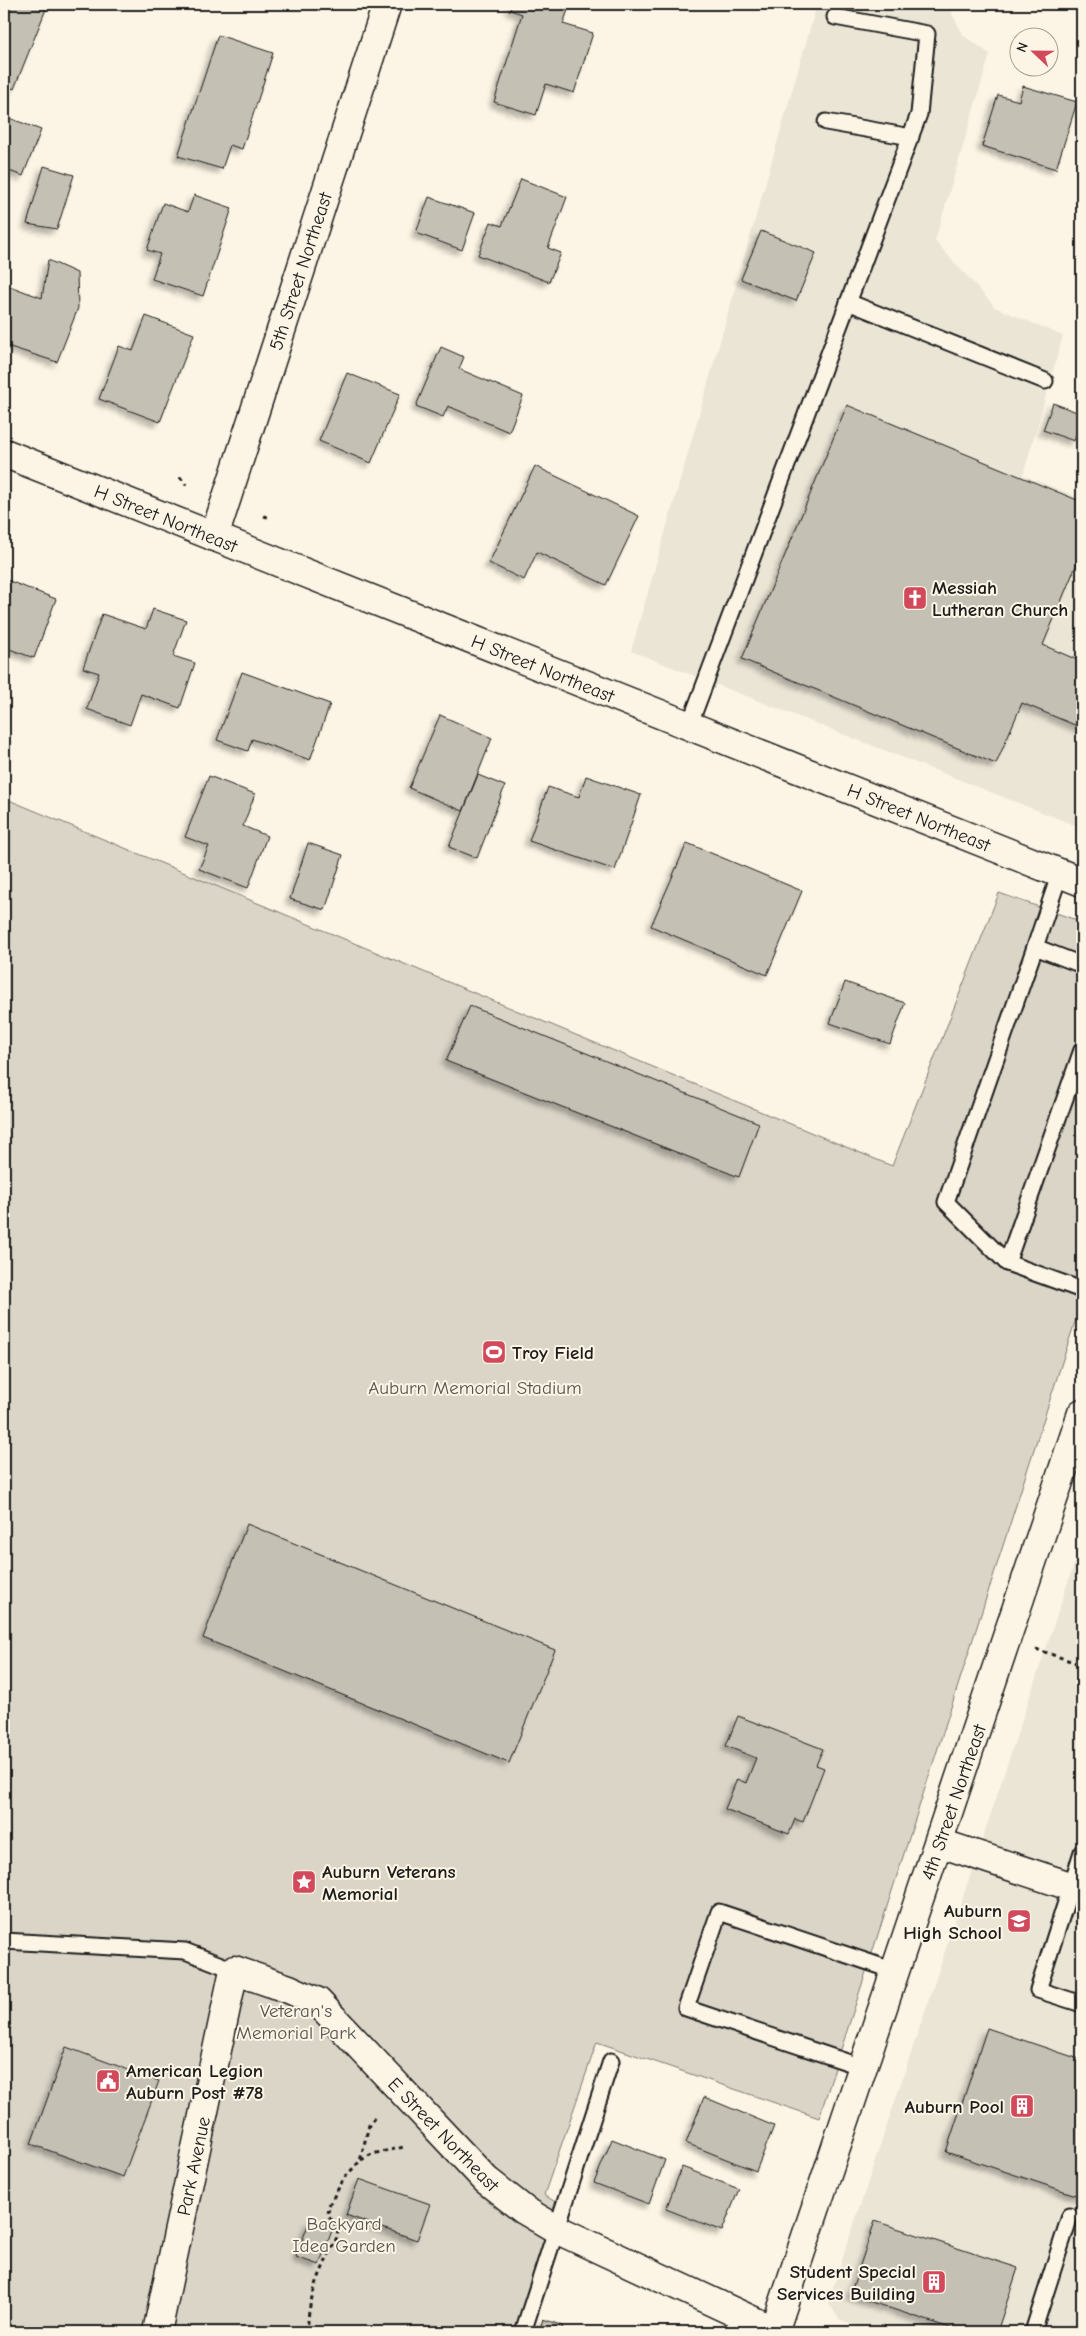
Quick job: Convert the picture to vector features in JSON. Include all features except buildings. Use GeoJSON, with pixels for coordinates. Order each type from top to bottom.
{"type":"FeatureCollection","features":[{"type":"Feature","properties":{"kind":"street","name":"5th Street Northeast"},"geometry":{"type":"LineString","coordinates":[[214,537],[387,4]]}},
{"type":"Feature","properties":{"kind":"street","name":"H Street Northeast"},"geometry":{"type":"LineString","coordinates":[[4,453],[1071,877]]}},
{"type":"Feature","properties":{"kind":"street","name":"4th Street Northeast"},"geometry":{"type":"LineString","coordinates":[[775,2332],[862,2067],[1008,1640],[1082,1413]]}},
{"type":"Feature","properties":{"kind":"street"},"geometry":{"type":"LineString","coordinates":[[940,1843],[1077,1888]]}},
{"type":"Feature","properties":{"kind":"street","name":"E Street Northeast"},"geometry":{"type":"LineString","coordinates":[[234,1970],[289,1988],[318,2002],[486,2180],[524,2210],[558,2230],[775,2332]]}},
{"type":"Feature","properties":{"kind":"street","name":"Park Avenue"},"geometry":{"type":"LineString","coordinates":[[157,2332],[234,1970]]}},
{"type":"Feature","properties":{"kind":"lane"},"geometry":{"type":"LineString","coordinates":[[689,726],[911,137],[918,114],[927,34],[835,17]]}},
{"type":"Feature","properties":{"kind":"lane"},"geometry":{"type":"LineString","coordinates":[[826,122],[911,137]]}},
{"type":"Feature","properties":{"kind":"lane"},"geometry":{"type":"LineString","coordinates":[[848,302],[1045,381]]}},
{"type":"Feature","properties":{"kind":"lane"},"geometry":{"type":"LineString","coordinates":[[1071,877],[1035,947],[946,1202],[1007,1263],[1082,1290]]}},
{"type":"Feature","properties":{"kind":"lane"},"geometry":{"type":"LineString","coordinates":[[1035,947],[1082,965]]}},
{"type":"Feature","properties":{"kind":"lane"},"geometry":{"type":"LineString","coordinates":[[1007,1263],[1082,1050]]}},
{"type":"Feature","properties":{"kind":"lane"},"geometry":{"type":"LineString","coordinates":[[1082,1852],[1077,1888],[1038,1990],[1082,2004]]}},
{"type":"Feature","properties":{"kind":"lane"},"geometry":{"type":"LineString","coordinates":[[862,2067],[686,2008],[719,1912],[895,1971]]}},
{"type":"Feature","properties":{"kind":"lane"},"geometry":{"type":"LineString","coordinates":[[4,1941],[185,1951],[234,1970]]}},
{"type":"Feature","properties":{"kind":"lane"},"geometry":{"type":"LineString","coordinates":[[524,2332],[611,2061]]}},
{"type":"Feature","properties":{"kind":"lane"},"geometry":{"type":"LineString","coordinates":[[1033,2332],[1070,2216]]}},
{"type":"Feature","properties":{"kind":"path"},"geometry":{"type":"LineString","coordinates":[[180,477],[186,485]]}},
{"type":"Feature","properties":{"kind":"path"},"geometry":{"type":"LineString","coordinates":[[264,516],[272,518]]}},
{"type":"Feature","properties":{"kind":"path"},"geometry":{"type":"LineString","coordinates":[[1008,1640],[1082,1665]]}},
{"type":"Feature","properties":{"kind":"path"},"geometry":{"type":"LineString","coordinates":[[360,2161],[369,2125],[375,2118]]}},
{"type":"Feature","properties":{"kind":"path"},"geometry":{"type":"LineString","coordinates":[[308,2332],[307,2319],[313,2290],[337,2237],[338,2228],[328,2215],[329,2205],[345,2177],[360,2161],[372,2154],[404,2147]]}},
{"type":"Feature","properties":{"kind":"shaded area"},"geometry":{"type":"Polygon","coordinates":[[[817,4],[953,4],[952,14],[964,36],[990,54],[935,241],[995,307],[1063,336],[1023,475],[1082,499],[1082,828],[631,651],[817,4]]]}},
{"type":"Feature","properties":{"kind":"shaded area","name":"Auburn High School"},"geometry":{"type":"Polygon","coordinates":[[[1082,1540],[1082,2332],[871,2332],[839,2319],[828,2302],[1082,1540]]]}},
{"type":"Feature","properties":{"kind":"green space","name":"Auburn Memorial Stadium"},"geometry":{"type":"Polygon","coordinates":[[[4,798],[892,1166],[999,893],[1082,922],[1082,1300],[819,2118],[597,2042],[544,2195],[564,2207],[523,2332],[4,2332],[4,798]]]}},
{"type":"Feature","properties":{"kind":"place","name":"Messiah Lutheran Church"},"geometry":{"type":"Point","coordinates":[915,598]}},
{"type":"Feature","properties":{"kind":"place","name":"Troy Field"},"geometry":{"type":"Point","coordinates":[494,1352]}},
{"type":"Feature","properties":{"kind":"place","name":"Auburn Veterans Memorial"},"geometry":{"type":"Point","coordinates":[304,1882]}},
{"type":"Feature","properties":{"kind":"place","name":"Auburn High School"},"geometry":{"type":"Point","coordinates":[1019,1921]}},
{"type":"Feature","properties":{"kind":"place","name":"American Legion Auburn Post #78"},"geometry":{"type":"Point","coordinates":[108,2081]}},
{"type":"Feature","properties":{"kind":"place","name":"Auburn Pool"},"geometry":{"type":"Point","coordinates":[1022,2106]}},
{"type":"Feature","properties":{"kind":"place","name":"Student Special Services Building"},"geometry":{"type":"Point","coordinates":[934,2282]}},
{"type":"Feature","properties":{"kind":"park label","name":"Veteran's Memorial Park"},"geometry":{"type":"Point","coordinates":[296,2021]}},
{"type":"Feature","properties":{"kind":"park label","name":"Backyard Idea Garden"},"geometry":{"type":"Point","coordinates":[344,2234]}}]}
